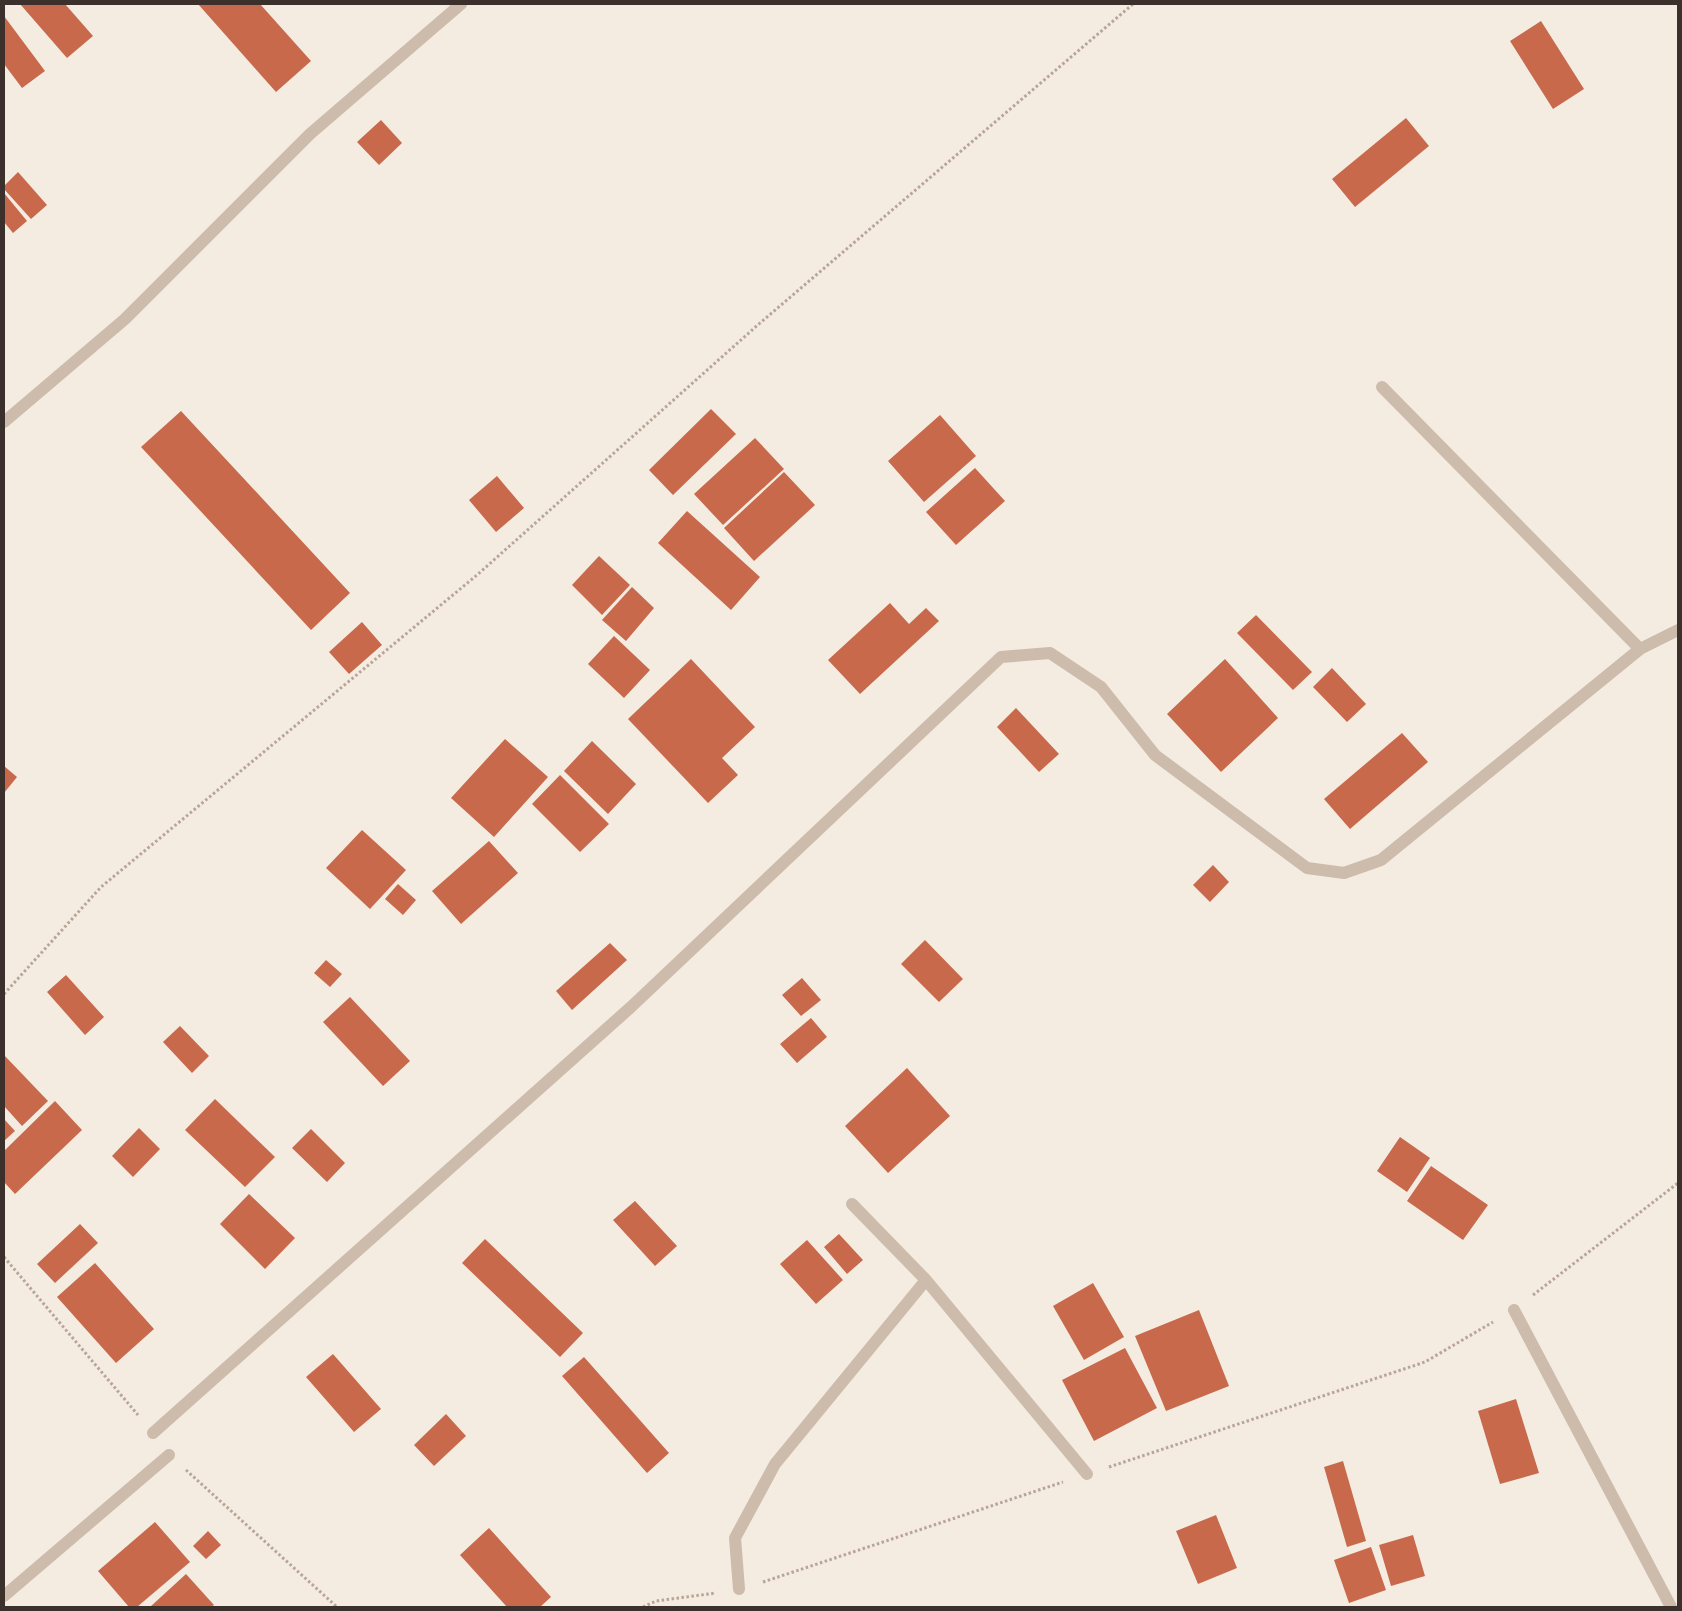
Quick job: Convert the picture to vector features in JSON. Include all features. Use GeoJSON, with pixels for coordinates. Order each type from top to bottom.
{"type":"FeatureCollection","features":[{"type":"Feature","properties":{"kind":"street"},"geometry":{"type":"LineString","coordinates":[[4,422],[125,319],[310,134],[461,4]]}},
{"type":"Feature","properties":{"kind":"street"},"geometry":{"type":"LineString","coordinates":[[1382,387],[1640,649]]}},
{"type":"Feature","properties":{"kind":"street"},"geometry":{"type":"LineString","coordinates":[[153,1433],[631,1007],[1001,657],[1050,653],[1101,687],[1154,755],[1307,868],[1344,874],[1381,860],[1640,649],[1678,630]]}},
{"type":"Feature","properties":{"kind":"street"},"geometry":{"type":"LineString","coordinates":[[852,1204],[926,1280],[1087,1474]]}},
{"type":"Feature","properties":{"kind":"street"},"geometry":{"type":"LineString","coordinates":[[739,1590],[735,1538],[775,1464],[926,1280]]}},
{"type":"Feature","properties":{"kind":"street"},"geometry":{"type":"LineString","coordinates":[[1514,1310],[1670,1607]]}},
{"type":"Feature","properties":{"kind":"street"},"geometry":{"type":"LineString","coordinates":[[4,1596],[169,1454]]}},
{"type":"Feature","properties":{"kind":"path"},"geometry":{"type":"LineString","coordinates":[[4,994],[102,887],[477,574],[760,323],[1133,4]]}},
{"type":"Feature","properties":{"kind":"path"},"geometry":{"type":"LineString","coordinates":[[643,1607],[656,1601],[739,1590],[1425,1362],[1514,1310],[1678,1183]]}},
{"type":"Feature","properties":{"kind":"building"},"geometry":{"type":"Polygon","coordinates":[[[20,4],[65,4],[93,36],[67,58],[20,4]]]}},
{"type":"Feature","properties":{"kind":"building"},"geometry":{"type":"Polygon","coordinates":[[[198,4],[260,4],[311,61],[276,92],[198,4]]]}},
{"type":"Feature","properties":{"kind":"building"},"geometry":{"type":"Polygon","coordinates":[[[4,16],[45,71],[22,88],[4,64],[4,16]]]}},
{"type":"Feature","properties":{"kind":"building"},"geometry":{"type":"Polygon","coordinates":[[[1541,21],[1584,89],[1553,109],[1510,41],[1541,21]]]}},
{"type":"Feature","properties":{"kind":"building"},"geometry":{"type":"Polygon","coordinates":[[[1406,118],[1429,146],[1355,207],[1332,179],[1406,118]]]}},
{"type":"Feature","properties":{"kind":"building"},"geometry":{"type":"Polygon","coordinates":[[[381,120],[402,143],[379,165],[357,142],[381,120]]]}},
{"type":"Feature","properties":{"kind":"building"},"geometry":{"type":"Polygon","coordinates":[[[18,172],[47,205],[31,219],[4,189],[4,186],[18,172]]]}},
{"type":"Feature","properties":{"kind":"building"},"geometry":{"type":"Polygon","coordinates":[[[4,193],[27,221],[13,233],[4,222],[4,193]]]}},
{"type":"Feature","properties":{"kind":"building"},"geometry":{"type":"Polygon","coordinates":[[[711,409],[736,434],[673,495],[649,470],[711,409]]]}},
{"type":"Feature","properties":{"kind":"building"},"geometry":{"type":"Polygon","coordinates":[[[181,411],[350,593],[311,630],[141,447],[181,411]]]}},
{"type":"Feature","properties":{"kind":"building"},"geometry":{"type":"Polygon","coordinates":[[[940,415],[976,456],[924,502],[888,461],[940,415]]]}},
{"type":"Feature","properties":{"kind":"building"},"geometry":{"type":"Polygon","coordinates":[[[755,438],[784,469],[723,525],[694,494],[755,438]]]}},
{"type":"Feature","properties":{"kind":"building"},"geometry":{"type":"Polygon","coordinates":[[[975,468],[1005,501],[956,545],[926,512],[975,468]]]}},
{"type":"Feature","properties":{"kind":"building"},"geometry":{"type":"Polygon","coordinates":[[[784,472],[815,505],[754,561],[724,528],[784,472]]]}},
{"type":"Feature","properties":{"kind":"building"},"geometry":{"type":"Polygon","coordinates":[[[497,476],[524,508],[496,532],[469,500],[497,476]]]}},
{"type":"Feature","properties":{"kind":"building"},"geometry":{"type":"Polygon","coordinates":[[[687,511],[760,577],[731,610],[658,543],[687,511]]]}},
{"type":"Feature","properties":{"kind":"building"},"geometry":{"type":"Polygon","coordinates":[[[599,556],[630,585],[602,615],[572,585],[599,556]]]}},
{"type":"Feature","properties":{"kind":"building"},"geometry":{"type":"Polygon","coordinates":[[[632,587],[654,608],[626,641],[602,620],[632,587]]]}},
{"type":"Feature","properties":{"kind":"building"},"geometry":{"type":"Polygon","coordinates":[[[890,603],[909,624],[926,608],[939,621],[860,694],[828,660],[890,603]]]}},
{"type":"Feature","properties":{"kind":"building"},"geometry":{"type":"Polygon","coordinates":[[[1256,615],[1312,672],[1293,690],[1237,633],[1256,615]]]}},
{"type":"Feature","properties":{"kind":"building"},"geometry":{"type":"Polygon","coordinates":[[[362,622],[382,645],[349,674],[329,652],[362,622]]]}},
{"type":"Feature","properties":{"kind":"building"},"geometry":{"type":"Polygon","coordinates":[[[614,636],[650,670],[624,698],[588,664],[614,636]]]}},
{"type":"Feature","properties":{"kind":"building"},"geometry":{"type":"Polygon","coordinates":[[[691,659],[755,727],[722,758],[738,775],[708,803],[628,719],[691,659]]]}},
{"type":"Feature","properties":{"kind":"building"},"geometry":{"type":"Polygon","coordinates":[[[1225,659],[1278,718],[1221,772],[1167,714],[1225,659]]]}},
{"type":"Feature","properties":{"kind":"building"},"geometry":{"type":"Polygon","coordinates":[[[1332,668],[1366,704],[1347,722],[1313,687],[1332,668]]]}},
{"type":"Feature","properties":{"kind":"building"},"geometry":{"type":"Polygon","coordinates":[[[1016,708],[1059,754],[1039,772],[997,727],[1016,708]]]}},
{"type":"Feature","properties":{"kind":"building"},"geometry":{"type":"Polygon","coordinates":[[[1402,733],[1428,762],[1350,829],[1324,799],[1402,733]]]}},
{"type":"Feature","properties":{"kind":"building"},"geometry":{"type":"Polygon","coordinates":[[[505,739],[548,777],[494,837],[451,798],[505,739]]]}},
{"type":"Feature","properties":{"kind":"building"},"geometry":{"type":"Polygon","coordinates":[[[592,741],[636,784],[608,814],[564,771],[592,741]]]}},
{"type":"Feature","properties":{"kind":"building"},"geometry":{"type":"Polygon","coordinates":[[[4,766],[17,777],[4,793],[4,766]]]}},
{"type":"Feature","properties":{"kind":"building"},"geometry":{"type":"Polygon","coordinates":[[[560,775],[609,824],[580,852],[532,804],[560,775]]]}},
{"type":"Feature","properties":{"kind":"building"},"geometry":{"type":"Polygon","coordinates":[[[362,830],[406,870],[370,909],[326,868],[362,830]]]}},
{"type":"Feature","properties":{"kind":"building"},"geometry":{"type":"Polygon","coordinates":[[[489,841],[518,873],[461,924],[432,891],[489,841]]]}},
{"type":"Feature","properties":{"kind":"building"},"geometry":{"type":"Polygon","coordinates":[[[1213,865],[1229,882],[1210,902],[1193,885],[1213,865]]]}},
{"type":"Feature","properties":{"kind":"building"},"geometry":{"type":"Polygon","coordinates":[[[398,884],[416,900],[403,915],[385,899],[398,884]]]}},
{"type":"Feature","properties":{"kind":"building"},"geometry":{"type":"Polygon","coordinates":[[[925,940],[963,979],[939,1002],[901,964],[925,940]]]}},
{"type":"Feature","properties":{"kind":"building"},"geometry":{"type":"Polygon","coordinates":[[[610,943],[627,960],[572,1010],[556,991],[610,943]]]}},
{"type":"Feature","properties":{"kind":"building"},"geometry":{"type":"Polygon","coordinates":[[[326,960],[342,974],[330,987],[314,973],[326,960]]]}},
{"type":"Feature","properties":{"kind":"building"},"geometry":{"type":"Polygon","coordinates":[[[66,975],[104,1017],[85,1035],[47,992],[66,975]]]}},
{"type":"Feature","properties":{"kind":"building"},"geometry":{"type":"Polygon","coordinates":[[[802,978],[821,1000],[801,1016],[782,995],[802,978]]]}},
{"type":"Feature","properties":{"kind":"building"},"geometry":{"type":"Polygon","coordinates":[[[350,997],[410,1061],[383,1086],[323,1022],[350,997]]]}},
{"type":"Feature","properties":{"kind":"building"},"geometry":{"type":"Polygon","coordinates":[[[811,1018],[827,1037],[797,1063],[780,1044],[811,1018]]]}},
{"type":"Feature","properties":{"kind":"building"},"geometry":{"type":"Polygon","coordinates":[[[180,1026],[209,1056],[192,1073],[163,1042],[180,1026]]]}},
{"type":"Feature","properties":{"kind":"building"},"geometry":{"type":"Polygon","coordinates":[[[4,1055],[48,1101],[22,1126],[4,1106],[4,1055]]]}},
{"type":"Feature","properties":{"kind":"building"},"geometry":{"type":"Polygon","coordinates":[[[907,1068],[950,1116],[888,1173],[845,1126],[907,1068]]]}},
{"type":"Feature","properties":{"kind":"building"},"geometry":{"type":"Polygon","coordinates":[[[215,1099],[275,1157],[245,1187],[185,1130],[215,1099]]]}},
{"type":"Feature","properties":{"kind":"building"},"geometry":{"type":"Polygon","coordinates":[[[55,1101],[82,1130],[15,1194],[4,1182],[4,1151],[55,1101]]]}},
{"type":"Feature","properties":{"kind":"building"},"geometry":{"type":"Polygon","coordinates":[[[4,1119],[15,1131],[4,1141],[4,1119]]]}},
{"type":"Feature","properties":{"kind":"building"},"geometry":{"type":"Polygon","coordinates":[[[139,1128],[160,1149],[133,1177],[112,1156],[139,1128]]]}},
{"type":"Feature","properties":{"kind":"building"},"geometry":{"type":"Polygon","coordinates":[[[311,1129],[345,1163],[327,1182],[292,1148],[311,1129]]]}},
{"type":"Feature","properties":{"kind":"building"},"geometry":{"type":"Polygon","coordinates":[[[1400,1137],[1430,1158],[1407,1192],[1377,1171],[1400,1137]]]}},
{"type":"Feature","properties":{"kind":"building"},"geometry":{"type":"Polygon","coordinates":[[[1431,1166],[1488,1205],[1463,1240],[1407,1201],[1431,1166]]]}},
{"type":"Feature","properties":{"kind":"building"},"geometry":{"type":"Polygon","coordinates":[[[249,1194],[295,1238],[265,1269],[220,1224],[249,1194]]]}},
{"type":"Feature","properties":{"kind":"building"},"geometry":{"type":"Polygon","coordinates":[[[635,1201],[677,1246],[655,1266],[613,1220],[635,1201]]]}},
{"type":"Feature","properties":{"kind":"building"},"geometry":{"type":"Polygon","coordinates":[[[80,1224],[98,1243],[55,1283],[37,1264],[80,1224]]]}},
{"type":"Feature","properties":{"kind":"building"},"geometry":{"type":"Polygon","coordinates":[[[839,1234],[863,1260],[847,1274],[824,1247],[839,1234]]]}},
{"type":"Feature","properties":{"kind":"building"},"geometry":{"type":"Polygon","coordinates":[[[485,1239],[583,1333],[560,1357],[462,1263],[485,1239]]]}},
{"type":"Feature","properties":{"kind":"building"},"geometry":{"type":"Polygon","coordinates":[[[807,1240],[843,1280],[816,1304],[780,1264],[807,1240]]]}},
{"type":"Feature","properties":{"kind":"building"},"geometry":{"type":"Polygon","coordinates":[[[95,1263],[154,1329],[116,1363],[57,1297],[95,1263]]]}},
{"type":"Feature","properties":{"kind":"building"},"geometry":{"type":"Polygon","coordinates":[[[1093,1283],[1124,1337],[1084,1360],[1053,1306],[1093,1283]]]}},
{"type":"Feature","properties":{"kind":"building"},"geometry":{"type":"Polygon","coordinates":[[[1199,1310],[1229,1386],[1166,1411],[1135,1336],[1199,1310]]]}},
{"type":"Feature","properties":{"kind":"building"},"geometry":{"type":"Polygon","coordinates":[[[1125,1348],[1157,1408],[1094,1441],[1062,1380],[1125,1348]]]}},
{"type":"Feature","properties":{"kind":"building"},"geometry":{"type":"Polygon","coordinates":[[[333,1354],[381,1409],[354,1432],[306,1377],[333,1354]]]}},
{"type":"Feature","properties":{"kind":"building"},"geometry":{"type":"Polygon","coordinates":[[[584,1357],[669,1453],[647,1473],[562,1376],[584,1357]]]}},
{"type":"Feature","properties":{"kind":"building"},"geometry":{"type":"Polygon","coordinates":[[[1516,1399],[1539,1473],[1500,1484],[1478,1411],[1516,1399]]]}},
{"type":"Feature","properties":{"kind":"building"},"geometry":{"type":"Polygon","coordinates":[[[446,1414],[466,1436],[434,1466],[414,1445],[446,1414]]]}},
{"type":"Feature","properties":{"kind":"building"},"geometry":{"type":"Polygon","coordinates":[[[1343,1461],[1366,1541],[1347,1547],[1324,1467],[1343,1461]]]}},
{"type":"Feature","properties":{"kind":"building"},"geometry":{"type":"Polygon","coordinates":[[[1216,1515],[1237,1568],[1198,1584],[1176,1531],[1216,1515]]]}},
{"type":"Feature","properties":{"kind":"building"},"geometry":{"type":"Polygon","coordinates":[[[155,1522],[190,1562],[137,1607],[129,1607],[98,1571],[155,1522]]]}},
{"type":"Feature","properties":{"kind":"building"},"geometry":{"type":"Polygon","coordinates":[[[489,1528],[551,1597],[540,1607],[507,1607],[460,1555],[489,1528]]]}},
{"type":"Feature","properties":{"kind":"building"},"geometry":{"type":"Polygon","coordinates":[[[208,1531],[221,1545],[206,1559],[193,1546],[208,1531]]]}},
{"type":"Feature","properties":{"kind":"building"},"geometry":{"type":"Polygon","coordinates":[[[1413,1535],[1425,1576],[1391,1586],[1379,1545],[1413,1535]]]}},
{"type":"Feature","properties":{"kind":"building"},"geometry":{"type":"Polygon","coordinates":[[[1371,1547],[1386,1590],[1349,1603],[1334,1560],[1371,1547]]]}},
{"type":"Feature","properties":{"kind":"building"},"geometry":{"type":"Polygon","coordinates":[[[186,1574],[214,1605],[211,1607],[150,1607],[186,1574]]]}}]}
